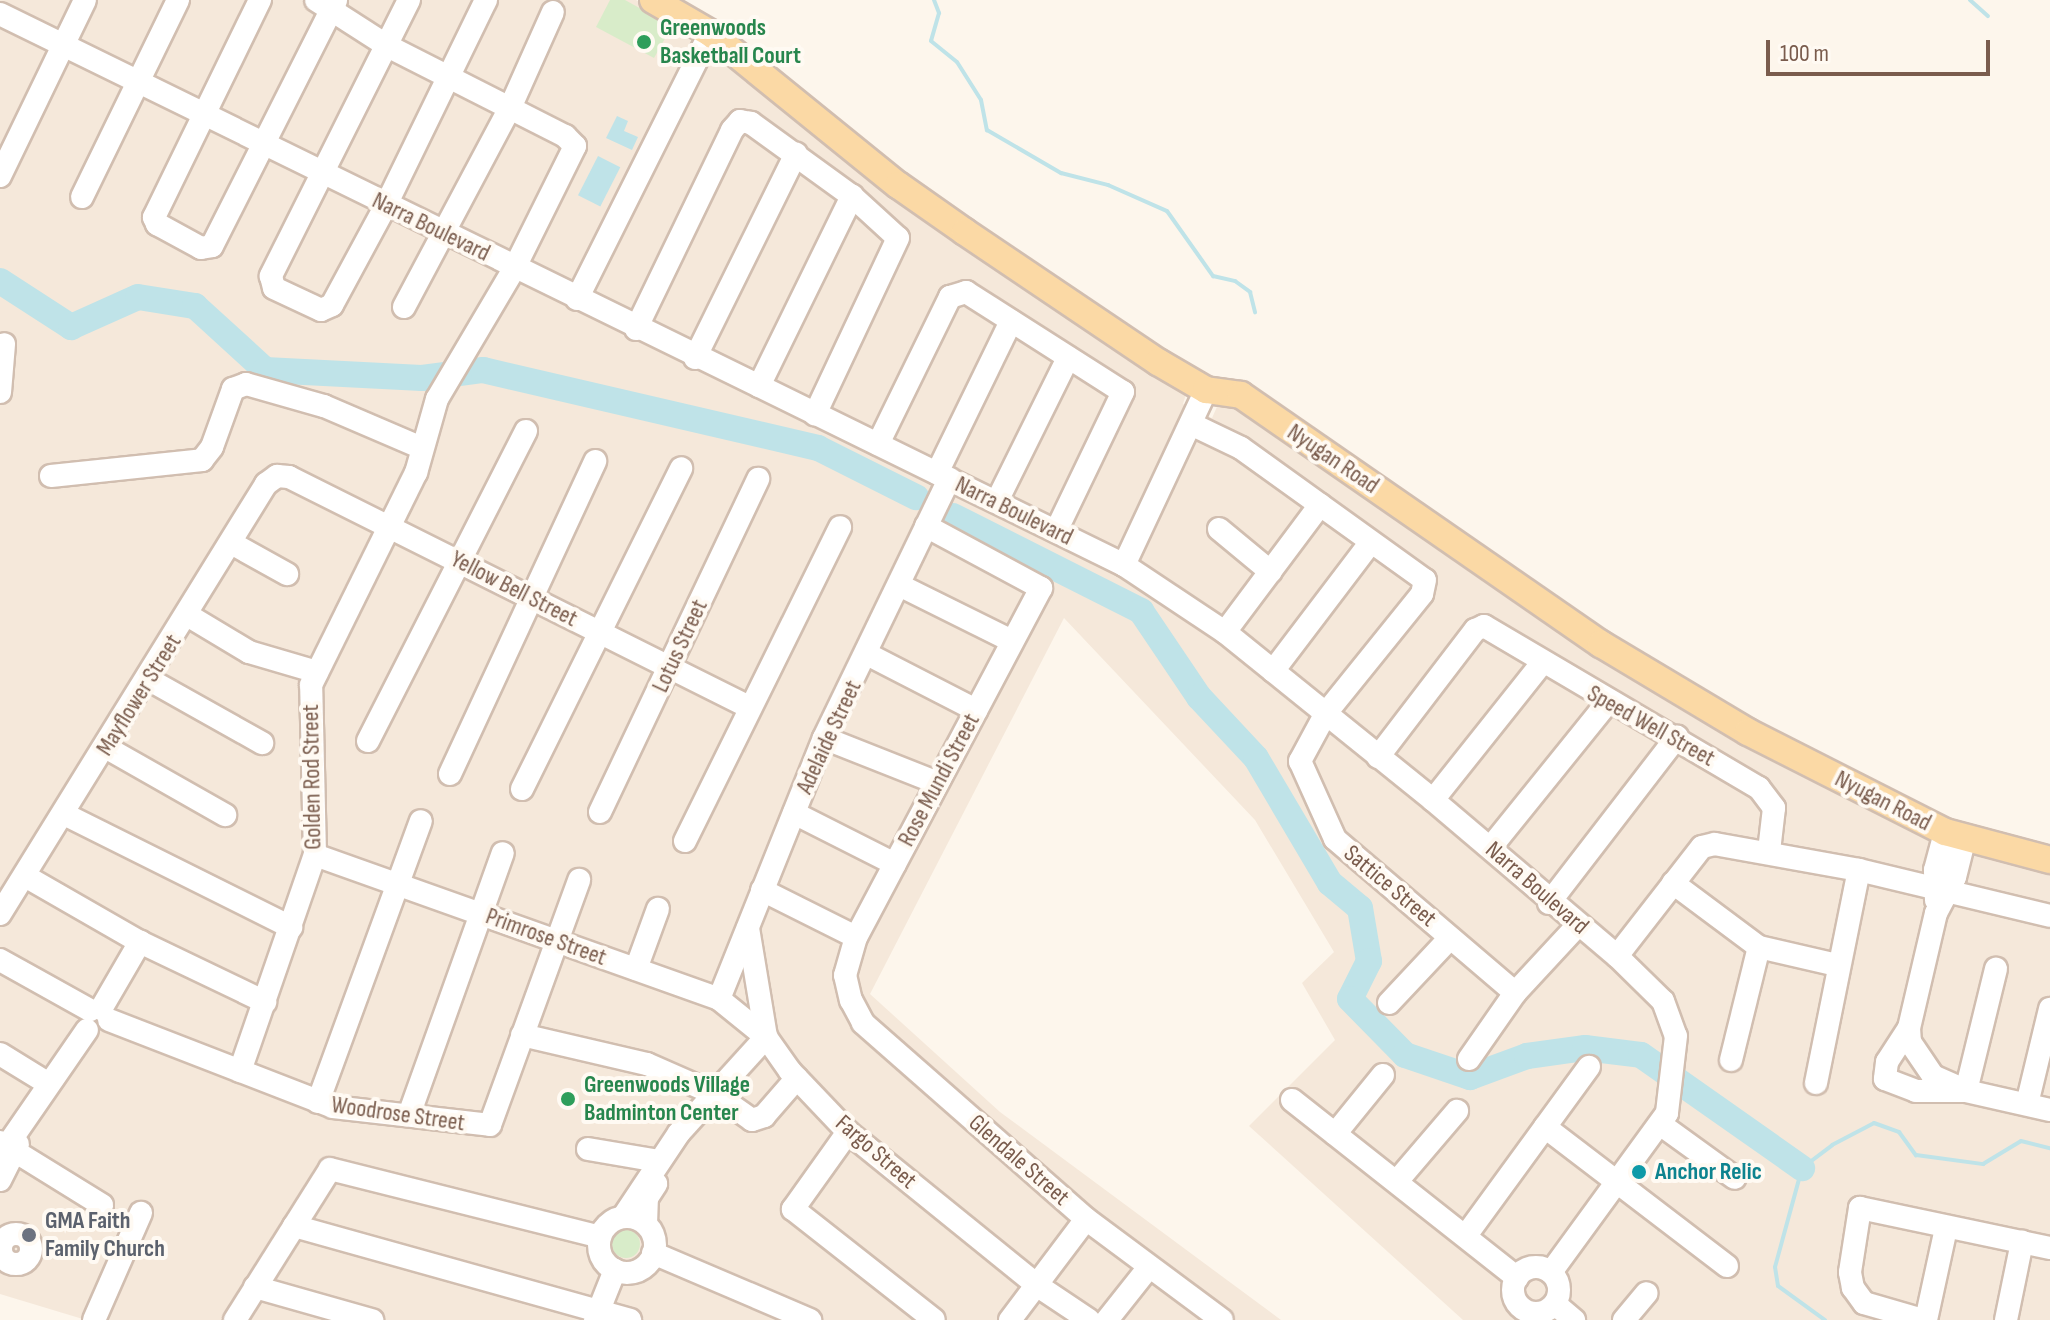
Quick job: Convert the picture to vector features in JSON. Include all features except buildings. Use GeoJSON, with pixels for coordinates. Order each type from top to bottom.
{"type":"FeatureCollection","features":[{"type":"Feature","properties":{"kind":"main road","name":"Nyugan Road"},"geometry":{"type":"LineString","coordinates":[[653,0],[710,33],[898,185],[1206,390],[1241,395],[1601,644],[1721,716],[1955,835],[2050,860]]}},
{"type":"Feature","properties":{"kind":"street"},"geometry":{"type":"LineString","coordinates":[[0,176],[59,46],[85,0]]}},
{"type":"Feature","properties":{"kind":"street"},"geometry":{"type":"LineString","coordinates":[[82,197],[178,0]]}},
{"type":"Feature","properties":{"kind":"street"},"geometry":{"type":"LineString","coordinates":[[260,0],[154,221],[206,249],[265,142],[328,4],[386,45],[510,108]]}},
{"type":"Feature","properties":{"kind":"street"},"geometry":{"type":"LineString","coordinates":[[409,0],[270,282],[327,311],[386,205],[486,0]]}},
{"type":"Feature","properties":{"kind":"street"},"geometry":{"type":"LineString","coordinates":[[404,307],[510,108],[553,12]]}},
{"type":"Feature","properties":{"kind":"street","name":"Narra Boulevard"},"geometry":{"type":"LineString","coordinates":[[4,14],[59,46],[206,113],[636,329],[1124,565],[1225,632],[1491,847],[1549,903],[1617,956],[1663,1001],[1676,1040],[1664,1118],[1551,1272]]}},
{"type":"Feature","properties":{"kind":"street"},"geometry":{"type":"LineString","coordinates":[[577,299],[710,33]]}},
{"type":"Feature","properties":{"kind":"street","name":"Golden Rod Street"},"geometry":{"type":"LineString","coordinates":[[403,491],[415,445],[471,337],[515,267],[575,146],[510,108]]}},
{"type":"Feature","properties":{"kind":"street"},"geometry":{"type":"LineString","coordinates":[[636,329],[740,121],[796,154],[852,196],[898,238],[815,414]]}},
{"type":"Feature","properties":{"kind":"street"},"geometry":{"type":"LineString","coordinates":[[695,358],[796,154]]}},
{"type":"Feature","properties":{"kind":"street"},"geometry":{"type":"LineString","coordinates":[[759,386],[852,196]]}},
{"type":"Feature","properties":{"kind":"street"},"geometry":{"type":"LineString","coordinates":[[878,444],[957,292],[966,292],[1123,392],[1056,531]]}},
{"type":"Feature","properties":{"kind":"street","name":"Adelaide Street"},"geometry":{"type":"LineString","coordinates":[[719,999],[824,738],[901,586],[943,476],[1011,321]]}},
{"type":"Feature","properties":{"kind":"street"},"geometry":{"type":"LineString","coordinates":[[0,392],[4,344]]}},
{"type":"Feature","properties":{"kind":"street"},"geometry":{"type":"LineString","coordinates":[[997,501],[1068,358]]}},
{"type":"Feature","properties":{"kind":"street"},"geometry":{"type":"LineString","coordinates":[[51,476],[202,460],[212,447],[233,389],[246,384],[324,406],[415,445]]}},
{"type":"Feature","properties":{"kind":"street"},"geometry":{"type":"LineString","coordinates":[[1124,565],[1206,390]]}},
{"type":"Feature","properties":{"kind":"street","name":"Golden Rod Street"},"geometry":{"type":"LineString","coordinates":[[240,1071],[315,855],[311,685],[403,491],[416,473],[436,404]]}},
{"type":"Feature","properties":{"kind":"street"},"geometry":{"type":"LineString","coordinates":[[1191,424],[1241,448],[1427,587],[1326,713]]}},
{"type":"Feature","properties":{"kind":"street"},"geometry":{"type":"LineString","coordinates":[[368,741],[462,562],[526,431]]}},
{"type":"Feature","properties":{"kind":"street"},"geometry":{"type":"LineString","coordinates":[[450,774],[595,461]]}},
{"type":"Feature","properties":{"kind":"street"},"geometry":{"type":"LineString","coordinates":[[522,789],[681,468]]}},
{"type":"Feature","properties":{"kind":"street","name":"Yellow Bell Street"},"geometry":{"type":"LineString","coordinates":[[277,476],[289,477],[749,707]]}},
{"type":"Feature","properties":{"kind":"street","name":"Mayflower Street"},"geometry":{"type":"LineString","coordinates":[[0,914],[189,616],[266,484],[277,476]]}},
{"type":"Feature","properties":{"kind":"street","name":"Lotus Street"},"geometry":{"type":"LineString","coordinates":[[600,812],[758,479]]}},
{"type":"Feature","properties":{"kind":"street"},"geometry":{"type":"LineString","coordinates":[[1225,632],[1320,505]]}},
{"type":"Feature","properties":{"kind":"street","name":"Rose Mundi Street"},"geometry":{"type":"LineString","coordinates":[[845,975],[856,937],[935,782],[1041,588],[926,526]]}},
{"type":"Feature","properties":{"kind":"street"},"geometry":{"type":"LineString","coordinates":[[685,841],[840,527]]}},
{"type":"Feature","properties":{"kind":"street"},"geometry":{"type":"LineString","coordinates":[[1219,529],[1271,572]]}},
{"type":"Feature","properties":{"kind":"street"},"geometry":{"type":"LineString","coordinates":[[1273,671],[1370,543]]}},
{"type":"Feature","properties":{"kind":"street"},"geometry":{"type":"LineString","coordinates":[[233,544],[287,574]]}},
{"type":"Feature","properties":{"kind":"street"},"geometry":{"type":"LineString","coordinates":[[901,586],[1012,641]]}},
{"type":"Feature","properties":{"kind":"street"},"geometry":{"type":"LineString","coordinates":[[189,616],[249,652],[317,672]]}},
{"type":"Feature","properties":{"kind":"street","name":"Speed Well Street"},"geometry":{"type":"LineString","coordinates":[[1378,757],[1475,630],[1484,626],[1541,664],[1677,737],[1759,788],[1774,808],[1769,851]]}},
{"type":"Feature","properties":{"kind":"street"},"geometry":{"type":"LineString","coordinates":[[867,654],[976,710]]}},
{"type":"Feature","properties":{"kind":"street"},"geometry":{"type":"LineString","coordinates":[[1433,800],[1541,664]]}},
{"type":"Feature","properties":{"kind":"street"},"geometry":{"type":"LineString","coordinates":[[148,679],[262,743]]}},
{"type":"Feature","properties":{"kind":"street"},"geometry":{"type":"LineString","coordinates":[[1491,847],[1608,702]]}},
{"type":"Feature","properties":{"kind":"street","name":"Sattice Street"},"geometry":{"type":"LineString","coordinates":[[1326,713],[1300,761],[1335,839],[1515,993]]}},
{"type":"Feature","properties":{"kind":"street"},"geometry":{"type":"LineString","coordinates":[[1549,903],[1677,737]]}},
{"type":"Feature","properties":{"kind":"street"},"geometry":{"type":"LineString","coordinates":[[824,738],[935,782]]}},
{"type":"Feature","properties":{"kind":"street"},"geometry":{"type":"LineString","coordinates":[[107,748],[225,815]]}},
{"type":"Feature","properties":{"kind":"street"},"geometry":{"type":"LineString","coordinates":[[794,813],[895,864]]}},
{"type":"Feature","properties":{"kind":"street"},"geometry":{"type":"LineString","coordinates":[[64,814],[291,927]]}},
{"type":"Feature","properties":{"kind":"street"},"geometry":{"type":"LineString","coordinates":[[318,1102],[421,821]]}},
{"type":"Feature","properties":{"kind":"street"},"geometry":{"type":"LineString","coordinates":[[1955,835],[1909,1028],[1910,1042],[1933,1076],[1966,1091]]}},
{"type":"Feature","properties":{"kind":"street"},"geometry":{"type":"LineString","coordinates":[[1617,956],[1702,847],[1769,851],[2050,916]]}},
{"type":"Feature","properties":{"kind":"street"},"geometry":{"type":"LineString","coordinates":[[409,1115],[503,853]]}},
{"type":"Feature","properties":{"kind":"street","name":"Primrose Street"},"geometry":{"type":"LineString","coordinates":[[315,855],[719,999],[770,1043]]}},
{"type":"Feature","properties":{"kind":"street"},"geometry":{"type":"LineString","coordinates":[[1816,1083],[1837,965],[1859,870]]}},
{"type":"Feature","properties":{"kind":"street"},"geometry":{"type":"LineString","coordinates":[[25,876],[140,942],[265,1002]]}},
{"type":"Feature","properties":{"kind":"street","name":"Woodrose Street"},"geometry":{"type":"LineString","coordinates":[[97,1017],[318,1102],[490,1125],[579,880]]}},
{"type":"Feature","properties":{"kind":"street"},"geometry":{"type":"LineString","coordinates":[[1673,883],[1759,947],[1837,965]]}},
{"type":"Feature","properties":{"kind":"street"},"geometry":{"type":"LineString","coordinates":[[762,890],[856,937]]}},
{"type":"Feature","properties":{"kind":"street"},"geometry":{"type":"LineString","coordinates":[[636,969],[658,909]]}},
{"type":"Feature","properties":{"kind":"street"},"geometry":{"type":"LineString","coordinates":[[1469,1059],[1515,993],[1577,926]]}},
{"type":"Feature","properties":{"kind":"street","name":"Fargo Street"},"geometry":{"type":"LineString","coordinates":[[748,927],[770,1043],[797,1078],[848,1132],[1038,1286],[1089,1320]]}},
{"type":"Feature","properties":{"kind":"street"},"geometry":{"type":"LineString","coordinates":[[1389,1003],[1450,938]]}},
{"type":"Feature","properties":{"kind":"street"},"geometry":{"type":"LineString","coordinates":[[0,1180],[8,1146],[97,1017],[140,942]]}},
{"type":"Feature","properties":{"kind":"street"},"geometry":{"type":"LineString","coordinates":[[1731,1060],[1759,947]]}},
{"type":"Feature","properties":{"kind":"street"},"geometry":{"type":"LineString","coordinates":[[0,960],[97,1017]]}},
{"type":"Feature","properties":{"kind":"street"},"geometry":{"type":"LineString","coordinates":[[1966,1091],[1996,969]]}},
{"type":"Feature","properties":{"kind":"street","name":"Glendale Street"},"geometry":{"type":"LineString","coordinates":[[845,975],[863,1023],[1086,1219],[1222,1320]]}},
{"type":"Feature","properties":{"kind":"street"},"geometry":{"type":"LineString","coordinates":[[2027,1104],[2050,1009]]}},
{"type":"Feature","properties":{"kind":"street"},"geometry":{"type":"LineString","coordinates":[[1909,1028],[1887,1062],[1885,1079],[1916,1091],[1966,1091],[2050,1110]]}},
{"type":"Feature","properties":{"kind":"street"},"geometry":{"type":"LineString","coordinates":[[522,1035],[647,1064],[720,1098],[752,1120],[764,1116],[797,1078]]}},
{"type":"Feature","properties":{"kind":"street"},"geometry":{"type":"LineString","coordinates":[[615,1270],[600,1253],[600,1237],[608,1223],[623,1217],[658,1161],[770,1043]]}},
{"type":"Feature","properties":{"kind":"street"},"geometry":{"type":"LineString","coordinates":[[0,1054],[49,1084]]}},
{"type":"Feature","properties":{"kind":"street"},"geometry":{"type":"LineString","coordinates":[[1467,1234],[1589,1067]]}},
{"type":"Feature","properties":{"kind":"street"},"geometry":{"type":"LineString","coordinates":[[1335,1134],[1383,1075]]}},
{"type":"Feature","properties":{"kind":"street"},"geometry":{"type":"LineString","coordinates":[[615,1270],[642,1268],[653,1253],[654,1237],[646,1224],[647,1198],[667,1166],[720,1098]]}},
{"type":"Feature","properties":{"kind":"street"},"geometry":{"type":"LineString","coordinates":[[1292,1100],[1467,1234],[1517,1278]]}},
{"type":"Feature","properties":{"kind":"street"},"geometry":{"type":"LineString","coordinates":[[1398,1180],[1457,1111]]}},
{"type":"Feature","properties":{"kind":"street"},"geometry":{"type":"LineString","coordinates":[[1664,1118],[1735,1178]]}},
{"type":"Feature","properties":{"kind":"street"},"geometry":{"type":"LineString","coordinates":[[1545,1127],[1727,1266]]}},
{"type":"Feature","properties":{"kind":"street"},"geometry":{"type":"LineString","coordinates":[[848,1132],[793,1209],[934,1320]]}},
{"type":"Feature","properties":{"kind":"street"},"geometry":{"type":"LineString","coordinates":[[8,1146],[102,1205]]}},
{"type":"Feature","properties":{"kind":"street"},"geometry":{"type":"LineString","coordinates":[[588,1149],[658,1161]]}},
{"type":"Feature","properties":{"kind":"street"},"geometry":{"type":"LineString","coordinates":[[235,1320],[330,1169],[600,1237]]}},
{"type":"Feature","properties":{"kind":"street"},"geometry":{"type":"LineString","coordinates":[[1946,1228],[1925,1320],[1864,1303],[1853,1288],[1850,1272],[1860,1208],[2050,1248]]}},
{"type":"Feature","properties":{"kind":"street"},"geometry":{"type":"LineString","coordinates":[[94,1320],[141,1213]]}},
{"type":"Feature","properties":{"kind":"street"},"geometry":{"type":"LineString","coordinates":[[623,1217],[646,1224]]}},
{"type":"Feature","properties":{"kind":"street"},"geometry":{"type":"LineString","coordinates":[[1010,1320],[1086,1219]]}},
{"type":"Feature","properties":{"kind":"street"},"geometry":{"type":"LineString","coordinates":[[294,1226],[597,1315],[630,1320]]}},
{"type":"Feature","properties":{"kind":"street"},"geometry":{"type":"LineString","coordinates":[[2,1263],[2,1242],[7,1230]]}},
{"type":"Feature","properties":{"kind":"street"},"geometry":{"type":"LineString","coordinates":[[2006,1320],[2022,1242]]}},
{"type":"Feature","properties":{"kind":"street"},"geometry":{"type":"LineString","coordinates":[[653,1253],[810,1320]]}},
{"type":"Feature","properties":{"kind":"street"},"geometry":{"type":"LineString","coordinates":[[1107,1320],[1149,1267]]}},
{"type":"Feature","properties":{"kind":"street"},"geometry":{"type":"LineString","coordinates":[[1533,1267],[1551,1272],[1558,1281],[1555,1304],[1537,1314],[1519,1306],[1513,1287],[1517,1278],[1533,1267]]}},
{"type":"Feature","properties":{"kind":"street"},"geometry":{"type":"LineString","coordinates":[[597,1315],[615,1270]]}},
{"type":"Feature","properties":{"kind":"street"},"geometry":{"type":"LineString","coordinates":[[255,1287],[372,1320]]}},
{"type":"Feature","properties":{"kind":"street"},"geometry":{"type":"LineString","coordinates":[[1624,1320],[1647,1293]]}},
{"type":"Feature","properties":{"kind":"street"},"geometry":{"type":"LineString","coordinates":[[1555,1304],[1574,1320]]}},
{"type":"Feature","properties":{"kind":"shaded area"},"geometry":{"type":"Polygon","coordinates":[[[0,0],[636,0],[672,20],[944,232],[1186,394],[1183,404],[1212,418],[1220,400],[1234,402],[1597,651],[2050,871],[2050,1320],[1463,1320],[1249,1126],[1335,1040],[1302,983],[1334,952],[1255,820],[1064,618],[870,994],[1000,1112],[1281,1320],[86,1320],[0,1294],[0,0]]]}},
{"type":"Feature","properties":{"kind":"green space","name":"Greenwoods Basketball Court"},"geometry":{"type":"Polygon","coordinates":[[[610,0],[625,0],[672,26],[654,58],[596,27],[610,0]]]}},
{"type":"Feature","properties":{"kind":"green space"},"geometry":{"type":"Polygon","coordinates":[[[626,1230],[636,1234],[640,1244],[636,1254],[626,1258],[616,1254],[612,1244],[616,1234],[626,1230]]]}},
{"type":"Feature","properties":{"kind":"water"},"geometry":{"type":"Polygon","coordinates":[[[617,116],[628,121],[624,131],[638,137],[632,150],[606,138],[617,116]]]}},
{"type":"Feature","properties":{"kind":"water"},"geometry":{"type":"Polygon","coordinates":[[[598,156],[620,167],[600,207],[578,195],[598,156]]]}},
{"type":"Feature","properties":{"kind":"waterway"},"geometry":{"type":"LineString","coordinates":[[934,0],[939,13],[931,41],[957,62],[981,100],[987,130],[1061,173],[1108,185],[1167,211],[1213,276],[1235,281],[1250,292],[1255,312]]}},
{"type":"Feature","properties":{"kind":"waterway"},"geometry":{"type":"LineString","coordinates":[[1970,0],[1988,16]]}},
{"type":"Feature","properties":{"kind":"waterway"},"geometry":{"type":"LineString","coordinates":[[0,281],[71,327],[138,297],[195,306],[265,370],[422,378],[483,370],[818,448],[916,497]]}},
{"type":"Feature","properties":{"kind":"waterway"},"geometry":{"type":"LineString","coordinates":[[953,516],[1141,611],[1199,697],[1256,758],[1330,883],[1360,908],[1369,961],[1350,999],[1405,1055],[1470,1077],[1527,1056],[1585,1048],[1641,1055],[1802,1168]]}},
{"type":"Feature","properties":{"kind":"waterway"},"geometry":{"type":"LineString","coordinates":[[1825,1320],[1778,1286],[1775,1267],[1802,1168],[1832,1145],[1874,1123],[1899,1132],[1916,1155],[1983,1164],[2021,1141],[2050,1148]]}},
{"type":"Feature","properties":{"kind":"place","name":"Greenwoods Basketball Court"},"geometry":{"type":"Point","coordinates":[644,42]}},
{"type":"Feature","properties":{"kind":"place","name":"Greenwoods Village Badminton Center"},"geometry":{"type":"Point","coordinates":[568,1099]}},
{"type":"Feature","properties":{"kind":"place","name":"Anchor Relic"},"geometry":{"type":"Point","coordinates":[1639,1172]}},
{"type":"Feature","properties":{"kind":"place","name":"GMA Faith Family Church"},"geometry":{"type":"Point","coordinates":[29,1235]}}]}
